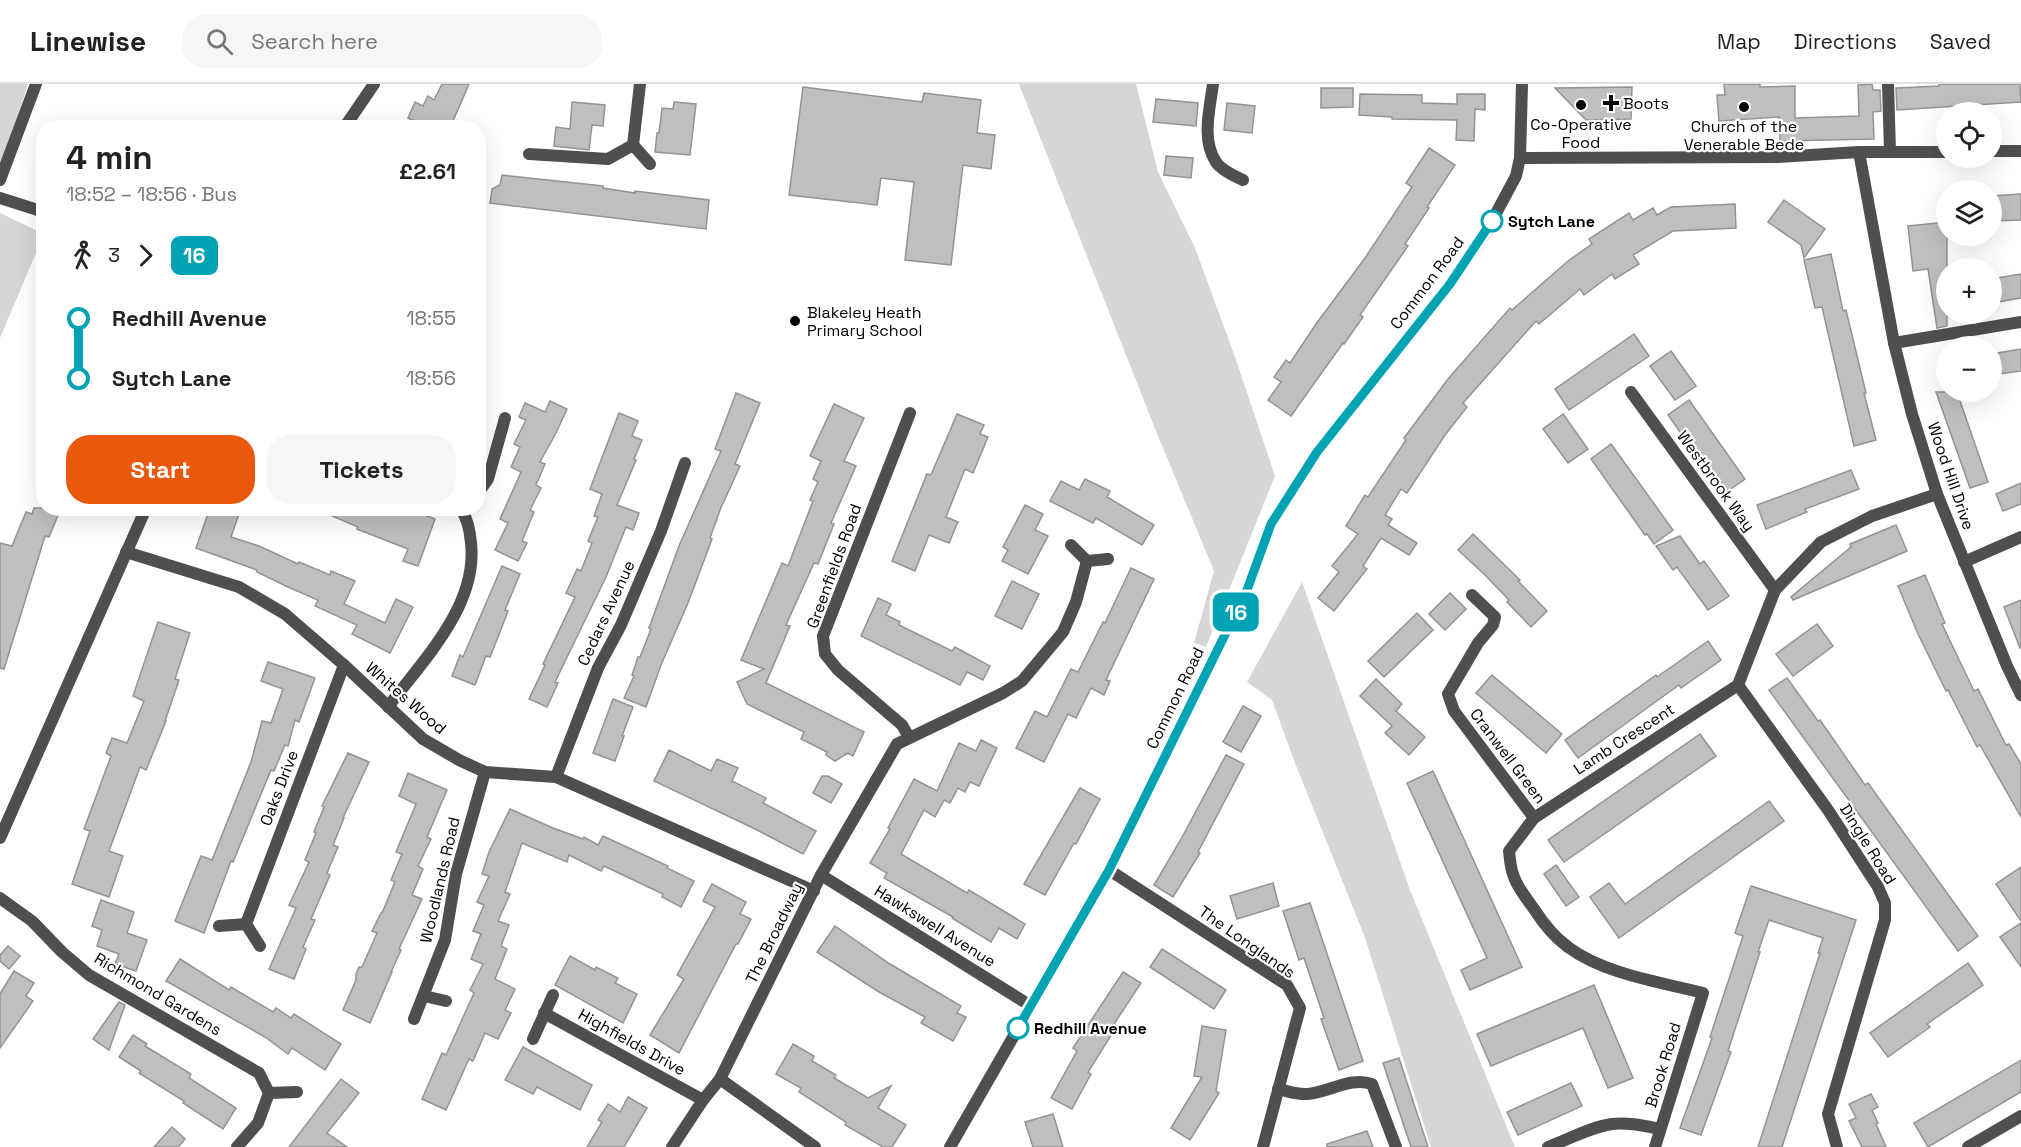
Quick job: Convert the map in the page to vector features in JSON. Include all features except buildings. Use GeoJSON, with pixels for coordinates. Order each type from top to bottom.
{"type":"FeatureCollection","features":[{"type":"Feature","properties":{"kind":"street"},"geometry":{"type":"LineString","coordinates":[[0,180],[36,84]]}},
{"type":"Feature","properties":{"kind":"street"},"geometry":{"type":"LineString","coordinates":[[349,120],[374,84]]}},
{"type":"Feature","properties":{"kind":"street"},"geometry":{"type":"LineString","coordinates":[[640,84],[633,145],[651,164]]}},
{"type":"Feature","properties":{"kind":"street"},"geometry":{"type":"LineString","coordinates":[[1213,84],[1208,125],[1209,146],[1216,163],[1243,180]]}},
{"type":"Feature","properties":{"kind":"street","name":"Common Road"},"geometry":{"type":"LineString","coordinates":[[950,1147],[1109,870],[1247,590],[1271,524],[1317,452],[1450,284],[1486,232],[1516,176],[1520,158],[1522,84]]}},
{"type":"Feature","properties":{"kind":"street"},"geometry":{"type":"LineString","coordinates":[[1888,84],[1890,152]]}},
{"type":"Feature","properties":{"kind":"street"},"geometry":{"type":"LineString","coordinates":[[530,154],[609,159],[633,145]]}},
{"type":"Feature","properties":{"kind":"street"},"geometry":{"type":"LineString","coordinates":[[2002,151],[2021,151]]}},
{"type":"Feature","properties":{"kind":"street"},"geometry":{"type":"LineString","coordinates":[[1520,158],[1777,157],[1859,152],[1936,152]]}},
{"type":"Feature","properties":{"kind":"street","name":"Wood Hill Drive"},"geometry":{"type":"LineString","coordinates":[[1859,152],[1894,343],[1912,414],[1937,494],[2021,695]]}},
{"type":"Feature","properties":{"kind":"street"},"geometry":{"type":"LineString","coordinates":[[0,198],[36,209]]}},
{"type":"Feature","properties":{"kind":"street"},"geometry":{"type":"LineString","coordinates":[[1894,343],[2021,322]]}},
{"type":"Feature","properties":{"kind":"street","name":"Westbrook Way"},"geometry":{"type":"LineString","coordinates":[[1631,392],[1775,590]]}},
{"type":"Feature","properties":{"kind":"street","name":"Greenfields Road"},"geometry":{"type":"LineString","coordinates":[[909,737],[902,725],[838,670],[825,654],[823,636],[910,413]]}},
{"type":"Feature","properties":{"kind":"street"},"geometry":{"type":"LineString","coordinates":[[486,482],[505,418]]}},
{"type":"Feature","properties":{"kind":"street","name":"Cedars Avenue"},"geometry":{"type":"LineString","coordinates":[[556,777],[598,668],[621,625],[661,531],[685,463]]}},
{"type":"Feature","properties":{"kind":"street"},"geometry":{"type":"LineString","coordinates":[[1738,685],[1775,590],[1821,542],[1872,516],[1937,494]]}},
{"type":"Feature","properties":{"kind":"street"},"geometry":{"type":"LineString","coordinates":[[0,838],[142,516]]}},
{"type":"Feature","properties":{"kind":"street"},"geometry":{"type":"LineString","coordinates":[[388,707],[443,636],[465,594],[473,558],[466,516]]}},
{"type":"Feature","properties":{"kind":"street"},"geometry":{"type":"LineString","coordinates":[[1964,561],[2021,537]]}},
{"type":"Feature","properties":{"kind":"street"},"geometry":{"type":"LineString","coordinates":[[1071,545],[1087,561],[1108,559]]}},
{"type":"Feature","properties":{"kind":"street","name":"Whites Wood"},"geometry":{"type":"LineString","coordinates":[[126,552],[238,587],[285,614],[344,665],[423,739],[459,760],[485,772],[556,777],[814,891]]}},
{"type":"Feature","properties":{"kind":"street","name":"The Broadway"},"geometry":{"type":"LineString","coordinates":[[672,1147],[720,1079],[821,875],[887,757],[897,744],[909,737],[1003,693],[1022,681],[1063,632],[1076,602],[1087,561]]}},
{"type":"Feature","properties":{"kind":"street","name":"Cranwell Green"},"geometry":{"type":"LineString","coordinates":[[1472,594],[1495,617],[1493,625],[1478,643],[1448,694],[1454,711],[1534,818]]}},
{"type":"Feature","properties":{"kind":"street","name":"Oaks Drive"},"geometry":{"type":"LineString","coordinates":[[246,924],[344,665]]}},
{"type":"Feature","properties":{"kind":"street","name":"Lamb Crescent"},"geometry":{"type":"LineString","coordinates":[[1703,993],[1638,977],[1585,959],[1566,946],[1544,924],[1513,874],[1509,850],[1534,818],[1738,685]]}},
{"type":"Feature","properties":{"kind":"street","name":"Dingle Road"},"geometry":{"type":"LineString","coordinates":[[1738,685],[1828,810],[1878,888],[1885,903],[1885,920],[1828,1114],[1837,1147]]}},
{"type":"Feature","properties":{"kind":"street","name":"Woodlands Road"},"geometry":{"type":"LineString","coordinates":[[414,1019],[445,940],[456,874],[485,772]]}},
{"type":"Feature","properties":{"kind":"street","name":"The Longlands"},"geometry":{"type":"LineString","coordinates":[[1109,870],[1287,985],[1300,1008],[1263,1147]]}},
{"type":"Feature","properties":{"kind":"street","name":"Hawkswell Avenue"},"geometry":{"type":"LineString","coordinates":[[821,875],[1031,1006]]}},
{"type":"Feature","properties":{"kind":"street","name":"Richmond Gardens"},"geometry":{"type":"LineString","coordinates":[[0,898],[32,921],[62,952],[89,975],[259,1073],[269,1094]]}},
{"type":"Feature","properties":{"kind":"street"},"geometry":{"type":"LineString","coordinates":[[219,926],[246,924],[260,945]]}},
{"type":"Feature","properties":{"kind":"street","name":"Brook Road"},"geometry":{"type":"LineString","coordinates":[[1655,1147],[1703,993]]}},
{"type":"Feature","properties":{"kind":"street"},"geometry":{"type":"LineString","coordinates":[[533,1039],[553,995]]}},
{"type":"Feature","properties":{"kind":"street"},"geometry":{"type":"LineString","coordinates":[[424,996],[447,1001]]}},
{"type":"Feature","properties":{"kind":"street","name":"Highfields Drive"},"geometry":{"type":"LineString","coordinates":[[544,1013],[703,1100]]}},
{"type":"Feature","properties":{"kind":"street"},"geometry":{"type":"LineString","coordinates":[[720,1079],[815,1147]]}},
{"type":"Feature","properties":{"kind":"street"},"geometry":{"type":"LineString","coordinates":[[1278,1089],[1306,1094],[1355,1082],[1372,1083],[1396,1147]]}},
{"type":"Feature","properties":{"kind":"street"},"geometry":{"type":"LineString","coordinates":[[237,1147],[258,1124],[269,1094],[297,1092]]}},
{"type":"Feature","properties":{"kind":"street"},"geometry":{"type":"LineString","coordinates":[[1968,1147],[2021,1116]]}},
{"type":"Feature","properties":{"kind":"street"},"geometry":{"type":"LineString","coordinates":[[1548,1147],[1602,1126],[1614,1124],[1660,1129]]}},
{"type":"Feature","properties":{"kind":"shaded area"},"geometry":{"type":"Polygon","coordinates":[[[0,84],[28,84],[0,173],[0,84]]]}},
{"type":"Feature","properties":{"kind":"shaded area"},"geometry":{"type":"Polygon","coordinates":[[[1019,84],[1136,84],[1158,172],[1195,248],[1275,476],[1206,647],[1194,643],[1214,571],[1158,436],[1019,84]]]}},
{"type":"Feature","properties":{"kind":"shaded area"},"geometry":{"type":"Polygon","coordinates":[[[0,213],[36,230],[36,253],[0,338],[0,213]]]}},
{"type":"Feature","properties":{"kind":"shaded area"},"geometry":{"type":"Polygon","coordinates":[[[1302,582],[1410,890],[1515,1147],[1431,1147],[1364,935],[1272,700],[1247,682],[1302,582]]]}},
{"type":"Feature","properties":{"kind":"bus line","name":"16"},"geometry":{"type":"LineString","coordinates":[[1018,1028],[1109,870],[1247,590],[1271,524],[1317,452],[1450,284],[1492,221]]}},
{"type":"Feature","properties":{"kind":"place","name":"Boots"},"geometry":{"type":"Point","coordinates":[1611,103]}},
{"type":"Feature","properties":{"kind":"place","name":"Co-Operative Food"},"geometry":{"type":"Point","coordinates":[1581,105]}},
{"type":"Feature","properties":{"kind":"place","name":"Church of the Venerable Bede"},"geometry":{"type":"Point","coordinates":[1744,107]}},
{"type":"Feature","properties":{"kind":"place","name":"Sytch Lane"},"geometry":{"type":"Point","coordinates":[1492,221]}},
{"type":"Feature","properties":{"kind":"place","name":"Blakeley Heath Primary School"},"geometry":{"type":"Point","coordinates":[795,321]}},
{"type":"Feature","properties":{"kind":"place","name":"Redhill Avenue"},"geometry":{"type":"Point","coordinates":[1018,1028]}}]}
